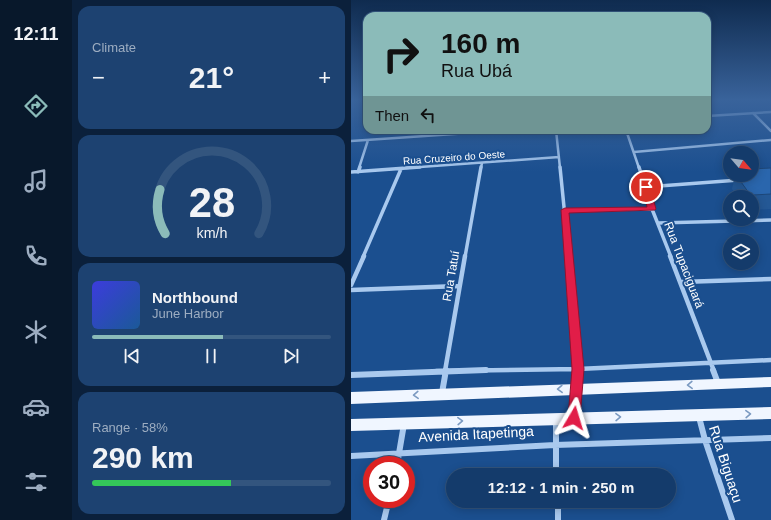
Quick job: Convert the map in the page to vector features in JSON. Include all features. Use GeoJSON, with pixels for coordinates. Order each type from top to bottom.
{"type":"FeatureCollection","features":[{"type":"Feature","properties":{"kind":"main road"},"geometry":{"type":"LineString","coordinates":[[351,398],[771,382]]}},
{"type":"Feature","properties":{"kind":"main road","name":"Avenida Itapetinga"},"geometry":{"type":"LineString","coordinates":[[351,425],[404,422],[699,416],[771,413]]}},
{"type":"Feature","properties":{"kind":"street"},"geometry":{"type":"LineString","coordinates":[[763,123],[771,132]]}},
{"type":"Feature","properties":{"kind":"street"},"geometry":{"type":"LineString","coordinates":[[351,141],[437,134]]}},
{"type":"Feature","properties":{"kind":"street"},"geometry":{"type":"LineString","coordinates":[[556,134],[565,210],[578,369],[574,418]]}},
{"type":"Feature","properties":{"kind":"street","name":"Rua Tupaciguará"},"geometry":{"type":"LineString","coordinates":[[627,134],[652,209],[681,282],[718,384]]}},
{"type":"Feature","properties":{"kind":"street"},"geometry":{"type":"LineString","coordinates":[[358,172],[368,140]]}},
{"type":"Feature","properties":{"kind":"street"},"geometry":{"type":"LineString","coordinates":[[634,152],[771,140]]}},
{"type":"Feature","properties":{"kind":"street","name":"Rua Cruzeiro do Oeste"},"geometry":{"type":"LineString","coordinates":[[351,172],[559,157]]}},
{"type":"Feature","properties":{"kind":"street","name":"Rua Tatuí"},"geometry":{"type":"LineString","coordinates":[[442,394],[459,286],[482,163]]}},
{"type":"Feature","properties":{"kind":"street"},"geometry":{"type":"LineString","coordinates":[[351,285],[401,169]]}},
{"type":"Feature","properties":{"kind":"street"},"geometry":{"type":"LineString","coordinates":[[646,187],[723,181]]}},
{"type":"Feature","properties":{"kind":"street"},"geometry":{"type":"LineString","coordinates":[[565,210],[652,209]]}},
{"type":"Feature","properties":{"kind":"street"},"geometry":{"type":"LineString","coordinates":[[658,223],[771,220]]}},
{"type":"Feature","properties":{"kind":"street"},"geometry":{"type":"LineString","coordinates":[[681,282],[771,279]]}},
{"type":"Feature","properties":{"kind":"street"},"geometry":{"type":"LineString","coordinates":[[351,290],[459,286]]}},
{"type":"Feature","properties":{"kind":"street"},"geometry":{"type":"LineString","coordinates":[[351,375],[445,371],[578,369],[771,360]]}},
{"type":"Feature","properties":{"kind":"street","name":"Rua Biguaçu"},"geometry":{"type":"LineString","coordinates":[[699,416],[705,440],[732,520]]}},
{"type":"Feature","properties":{"kind":"street"},"geometry":{"type":"LineString","coordinates":[[556,418],[555,445],[557,468]]}},
{"type":"Feature","properties":{"kind":"street"},"geometry":{"type":"LineString","coordinates":[[399,454],[404,422]]}},
{"type":"Feature","properties":{"kind":"street","name":"Avenida Itapetinga"},"geometry":{"type":"LineString","coordinates":[[351,456],[555,445],[771,438]]}},
{"type":"Feature","properties":{"kind":"street"},"geometry":{"type":"LineString","coordinates":[[384,520],[387,508]]}},
{"type":"Feature","properties":{"kind":"street"},"geometry":{"type":"LineString","coordinates":[[558,508],[558,520]]}},
{"type":"Feature","properties":{"kind":"building"},"geometry":{"type":"Polygon","coordinates":[[[771,168],[771,194],[759,195],[759,190],[747,190],[741,182],[759,182],[759,169],[771,168]]]}},
{"type":"Feature","properties":{"kind":"route"},"geometry":{"type":"LineString","coordinates":[[574,418],[578,369],[565,210],[652,209],[646,187]]}}]}
